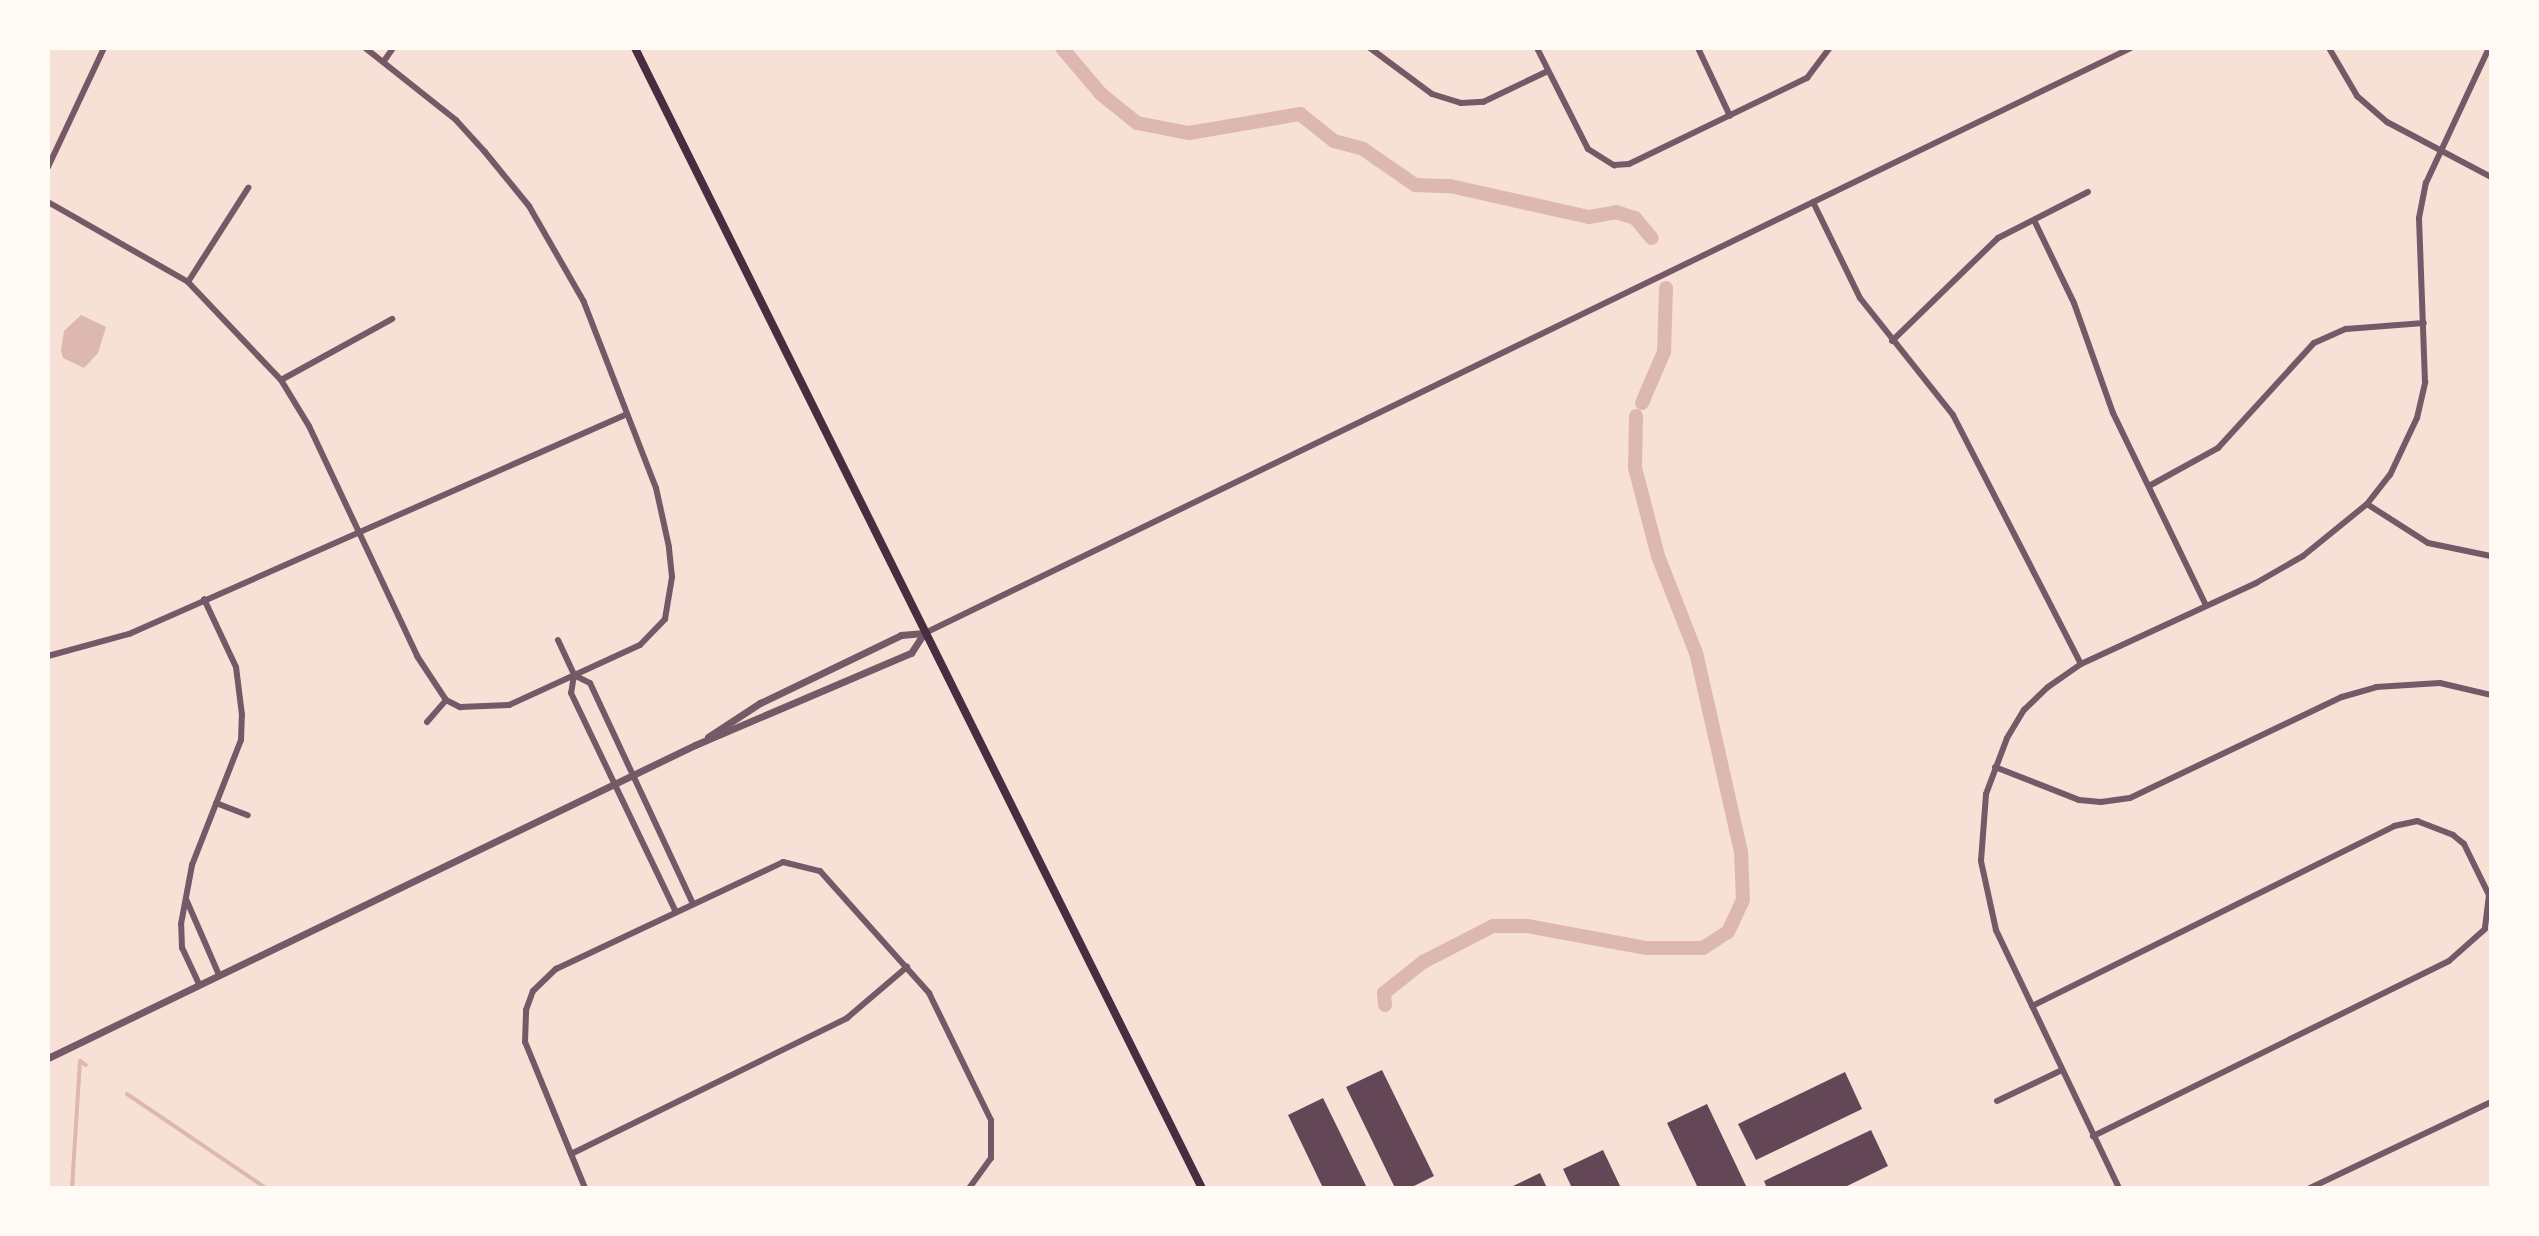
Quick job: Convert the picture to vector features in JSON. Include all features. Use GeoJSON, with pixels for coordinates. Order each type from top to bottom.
{"type":"FeatureCollection","features":[{"type":"Feature","properties":{"kind":"main road"},"geometry":{"type":"LineString","coordinates":[[635,48],[1202,1188]]}},
{"type":"Feature","properties":{"kind":"street"},"geometry":{"type":"LineString","coordinates":[[48,167],[104,48]]}},
{"type":"Feature","properties":{"kind":"street"},"geometry":{"type":"LineString","coordinates":[[48,202],[188,282],[281,380],[423,666],[446,700],[460,707],[509,705],[647,640],[665,619],[670,600],[671,562],[663,517],[584,302],[529,206],[456,120],[365,48]]}},
{"type":"Feature","properties":{"kind":"street"},"geometry":{"type":"LineString","coordinates":[[384,61],[393,48]]}},
{"type":"Feature","properties":{"kind":"street"},"geometry":{"type":"LineString","coordinates":[[1370,48],[1432,94],[1461,103],[1483,102],[1548,71]]}},
{"type":"Feature","properties":{"kind":"street"},"geometry":{"type":"LineString","coordinates":[[1537,48],[1588,149],[1614,165],[1629,164],[1807,78],[1830,48]]}},
{"type":"Feature","properties":{"kind":"street"},"geometry":{"type":"LineString","coordinates":[[1698,48],[1730,116]]}},
{"type":"Feature","properties":{"kind":"street"},"geometry":{"type":"LineString","coordinates":[[695,745],[760,703],[901,635],[924,633],[2131,48]]}},
{"type":"Feature","properties":{"kind":"street"},"geometry":{"type":"LineString","coordinates":[[2329,48],[2357,96],[2387,122],[2491,177]]}},
{"type":"Feature","properties":{"kind":"street"},"geometry":{"type":"LineString","coordinates":[[2119,1188],[2032,1006],[1986,896],[1982,819],[1995,767],[2024,710],[2081,664],[2303,556],[2367,504],[2390,475],[2417,418],[2425,382],[2419,218],[2440,151],[2489,48]]}},
{"type":"Feature","properties":{"kind":"street"},"geometry":{"type":"LineString","coordinates":[[188,282],[248,188]]}},
{"type":"Feature","properties":{"kind":"street"},"geometry":{"type":"LineString","coordinates":[[1892,341],[1974,257],[2034,220],[2088,192]]}},
{"type":"Feature","properties":{"kind":"street"},"geometry":{"type":"LineString","coordinates":[[1813,202],[1860,298],[1953,415],[2081,664]]}},
{"type":"Feature","properties":{"kind":"street"},"geometry":{"type":"LineString","coordinates":[[2034,220],[2074,303],[2113,413],[2206,605]]}},
{"type":"Feature","properties":{"kind":"street"},"geometry":{"type":"LineString","coordinates":[[281,380],[392,319]]}},
{"type":"Feature","properties":{"kind":"street"},"geometry":{"type":"LineString","coordinates":[[2149,486],[2218,448],[2314,343],[2346,329],[2424,323]]}},
{"type":"Feature","properties":{"kind":"street"},"geometry":{"type":"LineString","coordinates":[[48,656],[104,644],[627,414]]}},
{"type":"Feature","properties":{"kind":"street"},"geometry":{"type":"LineString","coordinates":[[2367,504],[2428,543],[2491,556]]}},
{"type":"Feature","properties":{"kind":"street"},"geometry":{"type":"LineString","coordinates":[[199,984],[182,948],[186,899],[192,865],[241,740],[241,685],[204,599]]}},
{"type":"Feature","properties":{"kind":"street"},"geometry":{"type":"LineString","coordinates":[[48,1058],[631,775],[911,653],[924,633]]}},
{"type":"Feature","properties":{"kind":"street"},"geometry":{"type":"LineString","coordinates":[[558,640],[574,675],[571,693],[675,910]]}},
{"type":"Feature","properties":{"kind":"street"},"geometry":{"type":"LineString","coordinates":[[574,675],[590,683],[692,902]]}},
{"type":"Feature","properties":{"kind":"street"},"geometry":{"type":"LineString","coordinates":[[1995,767],[2079,800],[2101,802],[2130,798],[2342,697],[2376,687],[2440,683],[2491,695]]}},
{"type":"Feature","properties":{"kind":"street"},"geometry":{"type":"LineString","coordinates":[[427,722],[446,700]]}},
{"type":"Feature","properties":{"kind":"street"},"geometry":{"type":"LineString","coordinates":[[216,803],[248,815]]}},
{"type":"Feature","properties":{"kind":"street"},"geometry":{"type":"LineString","coordinates":[[2032,1006],[2394,826],[2417,821],[2453,835],[2464,844],[2489,895],[2485,929],[2449,961],[2093,1136]]}},
{"type":"Feature","properties":{"kind":"street"},"geometry":{"type":"LineString","coordinates":[[585,1188],[525,1042],[524,1023],[543,978],[765,867],[802,864],[820,871],[929,993],[991,1120],[991,1158],[969,1188]]}},
{"type":"Feature","properties":{"kind":"street"},"geometry":{"type":"LineString","coordinates":[[186,899],[219,975]]}},
{"type":"Feature","properties":{"kind":"street"},"geometry":{"type":"LineString","coordinates":[[571,1154],[847,1018],[907,967]]}},
{"type":"Feature","properties":{"kind":"street"},"geometry":{"type":"LineString","coordinates":[[1997,1101],[2062,1070]]}},
{"type":"Feature","properties":{"kind":"street"},"geometry":{"type":"LineString","coordinates":[[2310,1188],[2491,1102]]}},
{"type":"Feature","properties":{"kind":"shaded area"},"geometry":{"type":"Polygon","coordinates":[[[81,315],[106,327],[98,353],[84,368],[63,358],[61,350],[64,331],[81,315]]]}},
{"type":"Feature","properties":{"kind":"building"},"geometry":{"type":"Polygon","coordinates":[[[1382,1070],[1434,1176],[1410,1188],[1395,1188],[1346,1087],[1382,1070]]]}},
{"type":"Feature","properties":{"kind":"building"},"geometry":{"type":"Polygon","coordinates":[[[1845,1072],[1862,1109],[1756,1160],[1738,1124],[1845,1072]]]}},
{"type":"Feature","properties":{"kind":"building"},"geometry":{"type":"Polygon","coordinates":[[[1323,1098],[1367,1188],[1323,1188],[1288,1115],[1323,1098]]]}},
{"type":"Feature","properties":{"kind":"building"},"geometry":{"type":"Polygon","coordinates":[[[1707,1104],[1747,1188],[1698,1188],[1667,1123],[1707,1104]]]}},
{"type":"Feature","properties":{"kind":"building"},"geometry":{"type":"Polygon","coordinates":[[[1871,1130],[1888,1166],[1843,1188],[1767,1188],[1764,1181],[1871,1130]]]}},
{"type":"Feature","properties":{"kind":"building"},"geometry":{"type":"Polygon","coordinates":[[[1603,1150],[1621,1188],[1572,1188],[1563,1169],[1603,1150]]]}},
{"type":"Feature","properties":{"kind":"building"},"geometry":{"type":"Polygon","coordinates":[[[1540,1173],[1547,1188],[1509,1188],[1540,1173]]]}},
{"type":"Feature","properties":{"kind":"waterway"},"geometry":{"type":"LineString","coordinates":[[1062,48],[1101,94],[1137,123],[1189,133],[1300,114],[1334,141],[1363,149],[1415,185],[1450,186],[1589,217],[1616,212],[1635,218],[1652,238]]}},
{"type":"Feature","properties":{"kind":"waterway"},"geometry":{"type":"LineString","coordinates":[[1642,403],[1664,352],[1666,288]]}},
{"type":"Feature","properties":{"kind":"waterway"},"geometry":{"type":"LineString","coordinates":[[1385,1005],[1384,993],[1423,962],[1493,926],[1527,926],[1647,948],[1703,948],[1728,932],[1743,900],[1741,852],[1696,653],[1658,556],[1635,468],[1636,416]]}},
{"type":"Feature","properties":{"kind":"waterway"},"geometry":{"type":"LineString","coordinates":[[72,1188],[80,1061],[86,1065]]}},
{"type":"Feature","properties":{"kind":"waterway"},"geometry":{"type":"LineString","coordinates":[[127,1094],[266,1188]]}}]}
